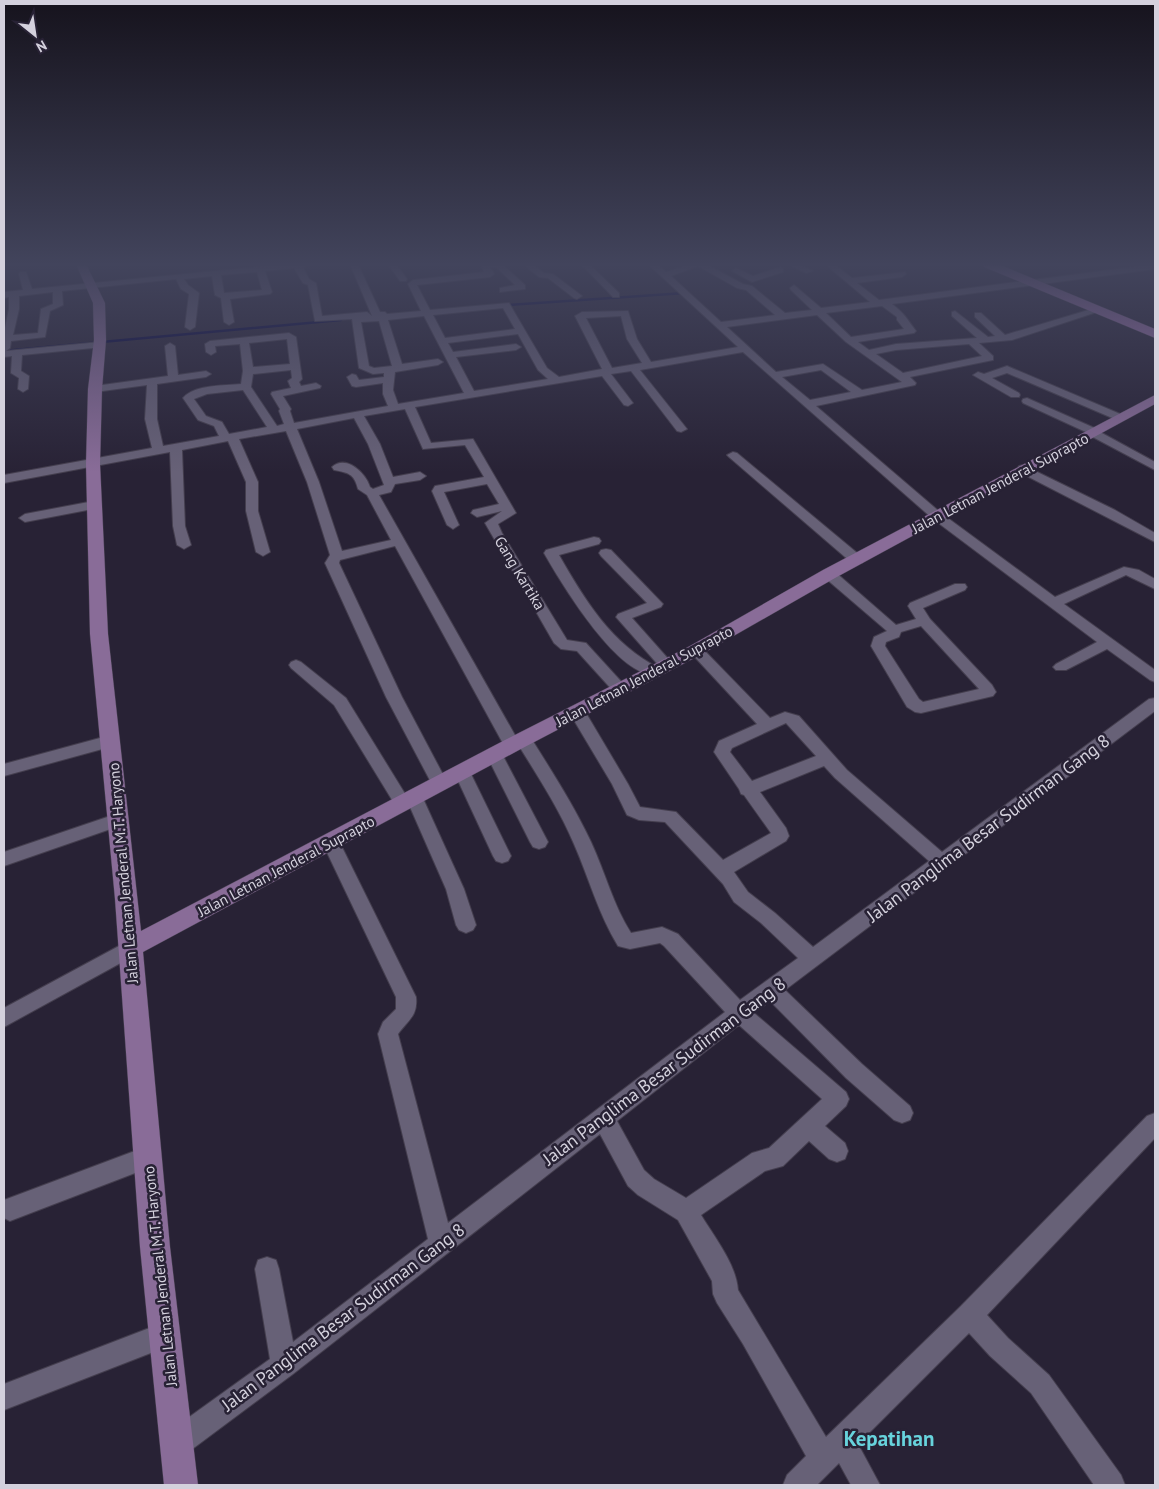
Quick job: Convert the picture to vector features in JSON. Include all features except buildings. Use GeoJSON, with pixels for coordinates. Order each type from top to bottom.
{"type":"FeatureCollection","features":[{"type":"Feature","properties":{"kind":"main road","name":"Jalan Letnan Jenderal M.T. Haryono"},"geometry":{"type":"LineString","coordinates":[[100,333],[95,389],[93,464],[99,634],[119,820],[148,1156],[181,1485]]}},
{"type":"Feature","properties":{"kind":"main road","name":"Jalan Letnan Jenderal Suprapto"},"geometry":{"type":"LineString","coordinates":[[130,948],[494,754],[696,650],[829,574],[1023,469],[1153,402]]}},
{"type":"Feature","properties":{"kind":"street"},"geometry":{"type":"LineString","coordinates":[[8,333],[4,353],[100,343]]}},
{"type":"Feature","properties":{"kind":"street"},"geometry":{"type":"LineString","coordinates":[[7,339],[42,333]]}},
{"type":"Feature","properties":{"kind":"street"},"geometry":{"type":"LineString","coordinates":[[357,333],[359,362],[366,370],[392,372]]}},
{"type":"Feature","properties":{"kind":"street"},"geometry":{"type":"LineString","coordinates":[[385,333],[392,372],[387,392],[395,408]]}},
{"type":"Feature","properties":{"kind":"street"},"geometry":{"type":"LineString","coordinates":[[442,333],[442,340],[449,355],[471,395]]}},
{"type":"Feature","properties":{"kind":"street"},"geometry":{"type":"LineString","coordinates":[[442,340],[481,333]]}},
{"type":"Feature","properties":{"kind":"street"},"geometry":{"type":"LineString","coordinates":[[523,333],[543,370],[557,380]]}},
{"type":"Feature","properties":{"kind":"street"},"geometry":{"type":"LineString","coordinates":[[588,333],[606,371],[628,403]]}},
{"type":"Feature","properties":{"kind":"street"},"geometry":{"type":"LineString","coordinates":[[630,333],[648,365]]}},
{"type":"Feature","properties":{"kind":"street"},"geometry":{"type":"LineString","coordinates":[[729,333],[937,516],[1155,677]]}},
{"type":"Feature","properties":{"kind":"street"},"geometry":{"type":"LineString","coordinates":[[808,404],[910,384],[842,333]]}},
{"type":"Feature","properties":{"kind":"street"},"geometry":{"type":"LineString","coordinates":[[849,340],[894,333]]}},
{"type":"Feature","properties":{"kind":"street"},"geometry":{"type":"LineString","coordinates":[[978,333],[986,340]]}},
{"type":"Feature","properties":{"kind":"street"},"geometry":{"type":"LineString","coordinates":[[997,333],[1003,339]]}},
{"type":"Feature","properties":{"kind":"street"},"geometry":{"type":"LineString","coordinates":[[867,353],[896,347],[1003,339],[1025,333]]}},
{"type":"Feature","properties":{"kind":"street"},"geometry":{"type":"LineString","coordinates":[[211,352],[210,344],[292,337],[297,379],[293,382],[297,390]]}},
{"type":"Feature","properties":{"kind":"street"},"geometry":{"type":"LineString","coordinates":[[244,340],[248,372],[246,387],[274,430]]}},
{"type":"Feature","properties":{"kind":"street"},"geometry":{"type":"LineString","coordinates":[[901,376],[989,357],[971,341]]}},
{"type":"Feature","properties":{"kind":"street"},"geometry":{"type":"LineString","coordinates":[[170,346],[173,379]]}},
{"type":"Feature","properties":{"kind":"street"},"geometry":{"type":"LineString","coordinates":[[449,355],[516,347]]}},
{"type":"Feature","properties":{"kind":"street"},"geometry":{"type":"LineString","coordinates":[[4,479],[409,405],[745,349]]}},
{"type":"Feature","properties":{"kind":"street"},"geometry":{"type":"LineString","coordinates":[[34,365],[37,350]]}},
{"type":"Feature","properties":{"kind":"street"},"geometry":{"type":"LineString","coordinates":[[17,353],[16,373],[24,376],[23,389]]}},
{"type":"Feature","properties":{"kind":"street"},"geometry":{"type":"LineString","coordinates":[[352,377],[354,384],[392,372],[438,362]]}},
{"type":"Feature","properties":{"kind":"street"},"geometry":{"type":"LineString","coordinates":[[959,364],[1015,395]]}},
{"type":"Feature","properties":{"kind":"street"},"geometry":{"type":"LineString","coordinates":[[248,372],[296,366]]}},
{"type":"Feature","properties":{"kind":"street"},"geometry":{"type":"LineString","coordinates":[[633,367],[680,429]]}},
{"type":"Feature","properties":{"kind":"street"},"geometry":{"type":"LineString","coordinates":[[774,375],[824,367],[861,394]]}},
{"type":"Feature","properties":{"kind":"street"},"geometry":{"type":"LineString","coordinates":[[984,378],[1007,369],[1121,418]]}},
{"type":"Feature","properties":{"kind":"street"},"geometry":{"type":"LineString","coordinates":[[95,389],[206,374]]}},
{"type":"Feature","properties":{"kind":"street"},"geometry":{"type":"LineString","coordinates":[[152,381],[151,419],[159,452]]}},
{"type":"Feature","properties":{"kind":"street"},"geometry":{"type":"LineString","coordinates":[[316,386],[276,394],[284,404],[286,409],[284,411],[292,426],[313,482],[336,557]]}},
{"type":"Feature","properties":{"kind":"street"},"geometry":{"type":"LineString","coordinates":[[246,387],[191,395],[188,398],[202,418],[218,424],[229,438],[252,482],[252,511],[263,552]]}},
{"type":"Feature","properties":{"kind":"street"},"geometry":{"type":"LineString","coordinates":[[1027,401],[1094,432],[1155,467]]}},
{"type":"Feature","properties":{"kind":"street"},"geometry":{"type":"LineString","coordinates":[[261,409],[284,404]]}},
{"type":"Feature","properties":{"kind":"street"},"geometry":{"type":"LineString","coordinates":[[409,405],[427,447],[469,441],[506,506],[477,513]]}},
{"type":"Feature","properties":{"kind":"street"},"geometry":{"type":"LineString","coordinates":[[338,467],[350,468],[362,480],[364,489],[373,493],[389,487],[389,481],[374,444],[358,415]]}},
{"type":"Feature","properties":{"kind":"street"},"geometry":{"type":"LineString","coordinates":[[176,448],[179,526],[184,545]]}},
{"type":"Feature","properties":{"kind":"street"},"geometry":{"type":"LineString","coordinates":[[733,454],[857,560]]}},
{"type":"Feature","properties":{"kind":"street"},"geometry":{"type":"LineString","coordinates":[[1023,469],[1111,513],[1155,538]]}},
{"type":"Feature","properties":{"kind":"street"},"geometry":{"type":"LineString","coordinates":[[389,481],[420,476]]}},
{"type":"Feature","properties":{"kind":"street"},"geometry":{"type":"LineString","coordinates":[[453,525],[438,491],[439,489],[492,479]]}},
{"type":"Feature","properties":{"kind":"street"},"geometry":{"type":"LineString","coordinates":[[373,493],[372,495],[397,542],[518,742],[561,800],[588,855],[604,897],[623,938],[630,941],[657,935],[666,936],[739,1013],[838,1099],[775,1158],[760,1161],[686,1212]]}},
{"type":"Feature","properties":{"kind":"street"},"geometry":{"type":"LineString","coordinates":[[25,518],[94,505]]}},
{"type":"Feature","properties":{"kind":"street","name":"Gang Kartika"},"geometry":{"type":"LineString","coordinates":[[506,506],[510,513],[508,516],[491,522],[561,643],[566,646],[581,646],[620,689]]}},
{"type":"Feature","properties":{"kind":"street"},"geometry":{"type":"LineString","coordinates":[[594,541],[551,553],[581,599],[617,646],[630,657],[660,668]]}},
{"type":"Feature","properties":{"kind":"street"},"geometry":{"type":"LineString","coordinates":[[397,542],[336,557],[332,561],[394,697],[440,784]]}},
{"type":"Feature","properties":{"kind":"street"},"geometry":{"type":"LineString","coordinates":[[606,554],[656,604],[623,617],[660,668]]}},
{"type":"Feature","properties":{"kind":"street"},"geometry":{"type":"LineString","coordinates":[[1054,603],[1124,571],[1132,572],[1155,585]]}},
{"type":"Feature","properties":{"kind":"street"},"geometry":{"type":"LineString","coordinates":[[829,574],[894,630]]}},
{"type":"Feature","properties":{"kind":"street"},"geometry":{"type":"LineString","coordinates":[[894,630],[894,634],[879,640],[877,643],[917,706],[926,708],[988,693],[987,688],[924,621],[916,607],[916,604],[960,588]]}},
{"type":"Feature","properties":{"kind":"street"},"geometry":{"type":"LineString","coordinates":[[894,630],[924,621]]}},
{"type":"Feature","properties":{"kind":"street"},"geometry":{"type":"LineString","coordinates":[[1061,667],[1108,642]]}},
{"type":"Feature","properties":{"kind":"street"},"geometry":{"type":"LineString","coordinates":[[696,650],[768,724]]}},
{"type":"Feature","properties":{"kind":"street"},"geometry":{"type":"LineString","coordinates":[[296,665],[340,702],[409,801],[455,889],[466,925]]}},
{"type":"Feature","properties":{"kind":"street","name":"Jalan Panglima Besar Sudirman Gang 8"},"geometry":{"type":"LineString","coordinates":[[177,1443],[284,1365],[739,1013],[1155,703]]}},
{"type":"Feature","properties":{"kind":"street"},"geometry":{"type":"LineString","coordinates":[[577,712],[620,784],[632,810],[644,815],[670,816],[730,879],[741,897],[768,918],[812,958]]}},
{"type":"Feature","properties":{"kind":"street"},"geometry":{"type":"LineString","coordinates":[[722,870],[780,836],[780,833],[747,790],[722,752],[722,748],[785,717],[790,718],[852,783],[942,862]]}},
{"type":"Feature","properties":{"kind":"street"},"geometry":{"type":"LineString","coordinates":[[4,770],[111,741]]}},
{"type":"Feature","properties":{"kind":"street"},"geometry":{"type":"LineString","coordinates":[[494,754],[539,842]]}},
{"type":"Feature","properties":{"kind":"street"},"geometry":{"type":"LineString","coordinates":[[747,790],[827,758]]}},
{"type":"Feature","properties":{"kind":"street"},"geometry":{"type":"LineString","coordinates":[[462,772],[502,856]]}},
{"type":"Feature","properties":{"kind":"street"},"geometry":{"type":"LineString","coordinates":[[4,859],[119,820]]}},
{"type":"Feature","properties":{"kind":"street"},"geometry":{"type":"LineString","coordinates":[[331,842],[406,998],[408,1007],[406,1014],[389,1029],[388,1034],[441,1243]]}},
{"type":"Feature","properties":{"kind":"street"},"geometry":{"type":"LineString","coordinates":[[4,1018],[130,948]]}},
{"type":"Feature","properties":{"kind":"street"},"geometry":{"type":"LineString","coordinates":[[771,989],[836,1054],[902,1113]]}},
{"type":"Feature","properties":{"kind":"street"},"geometry":{"type":"LineString","coordinates":[[603,1118],[636,1178],[646,1187],[686,1212],[722,1274],[726,1294],[832,1450],[866,1485]]}},
{"type":"Feature","properties":{"kind":"street"},"geometry":{"type":"LineString","coordinates":[[797,1485],[970,1315],[1155,1122]]}},
{"type":"Feature","properties":{"kind":"street"},"geometry":{"type":"LineString","coordinates":[[809,1126],[837,1150]]}},
{"type":"Feature","properties":{"kind":"street"},"geometry":{"type":"LineString","coordinates":[[10,1209],[148,1156]]}},
{"type":"Feature","properties":{"kind":"street"},"geometry":{"type":"LineString","coordinates":[[267,1269],[284,1365]]}},
{"type":"Feature","properties":{"kind":"street"},"geometry":{"type":"LineString","coordinates":[[970,1315],[999,1347],[1040,1384],[1111,1485]]}},
{"type":"Feature","properties":{"kind":"street"},"geometry":{"type":"LineString","coordinates":[[4,1397],[165,1335]]}},
{"type":"Feature","properties":{"kind":"waterway"},"geometry":{"type":"LineString","coordinates":[[4,351],[194,333]]}},
{"type":"Feature","properties":{"kind":"district","name":"Kepatihan"},"geometry":{"type":"Point","coordinates":[889,1438]}}]}
